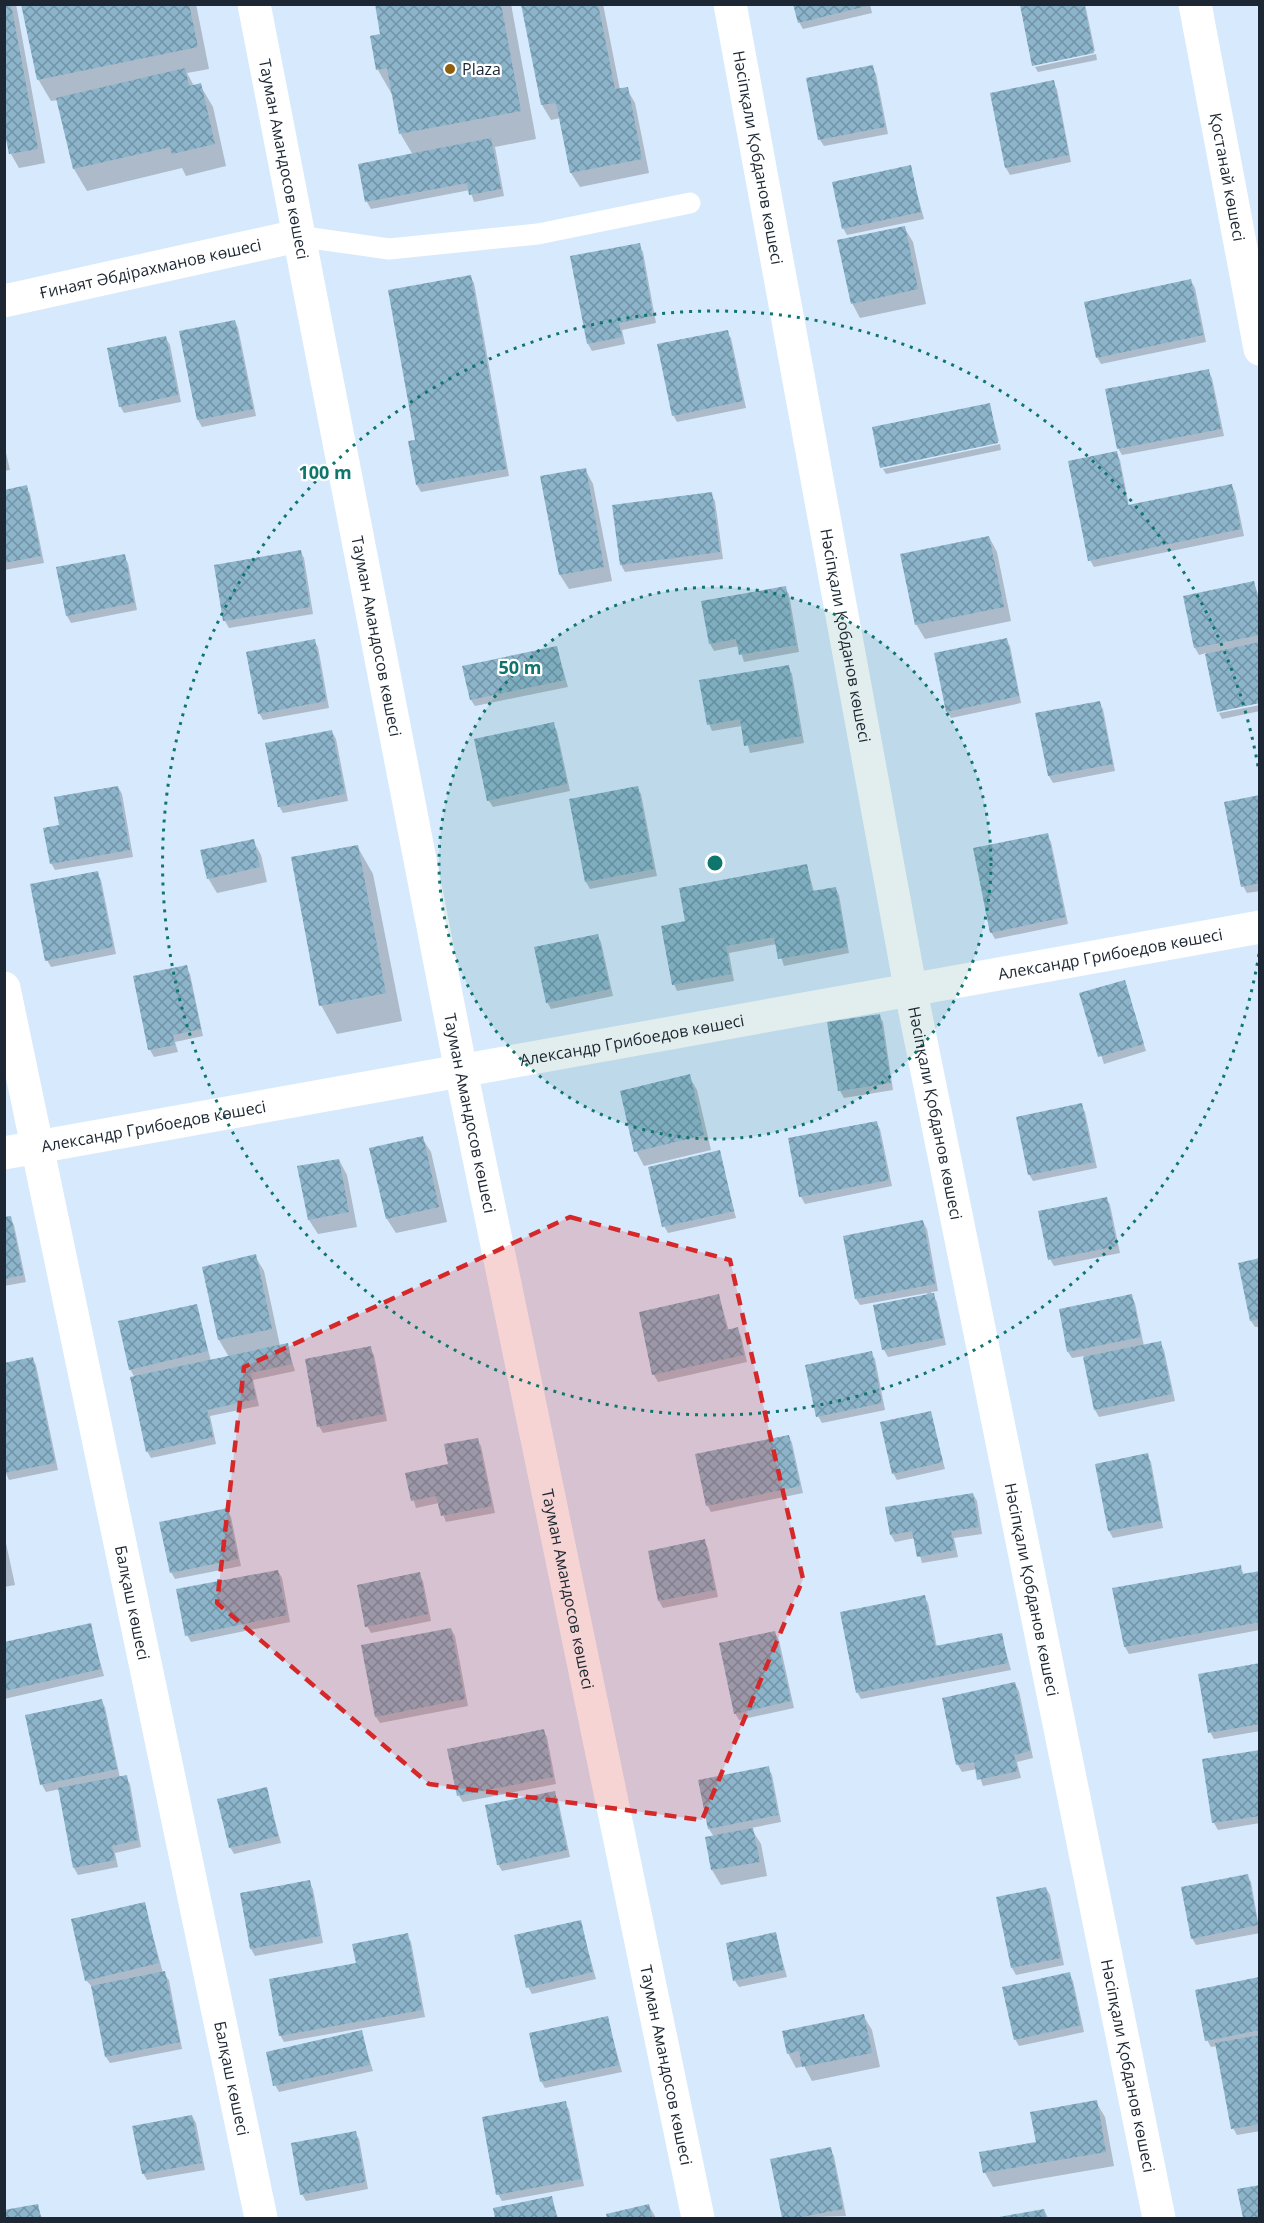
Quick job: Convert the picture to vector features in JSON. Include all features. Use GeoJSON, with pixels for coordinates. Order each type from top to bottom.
{"type":"FeatureCollection","features":[{"type":"Feature","properties":{"kind":"street","name":"Тауман Амандосов көшесі"},"geometry":{"type":"LineString","coordinates":[[254,4],[297,236],[461,1071],[698,2218]]}},
{"type":"Feature","properties":{"kind":"street","name":"Нәсіпқали Қобданов көшесі"},"geometry":{"type":"LineString","coordinates":[[730,4],[911,992],[1159,2218]]}},
{"type":"Feature","properties":{"kind":"street","name":"Қостанай көшесі"},"geometry":{"type":"LineString","coordinates":[[1195,4],[1260,349]]}},
{"type":"Feature","properties":{"kind":"street","name":"Ғинаят Әбдірахманов көшесі"},"geometry":{"type":"LineString","coordinates":[[4,301],[297,236]]}},
{"type":"Feature","properties":{"kind":"street","name":"Александр Грибоедов көшесі"},"geometry":{"type":"LineString","coordinates":[[4,1153],[911,992],[1260,927]]}},
{"type":"Feature","properties":{"kind":"street","name":"Балқаш көшесі"},"geometry":{"type":"LineString","coordinates":[[4,988],[261,2218]]}},
{"type":"Feature","properties":{"kind":"lane"},"geometry":{"type":"LineString","coordinates":[[297,236],[389,249],[538,234],[690,203]]}},
{"type":"Feature","properties":{"kind":"highlighted area"},"geometry":{"type":"Polygon","coordinates":[[[570,1217],[730,1260],[803,1579],[702,1820],[429,1784],[217,1603],[244,1367],[570,1217]]]}},
{"type":"Feature","properties":{"kind":"building"},"geometry":{"type":"Polygon","coordinates":[[[4,4],[11,4],[38,149],[9,154],[4,129],[4,4]]]}},
{"type":"Feature","properties":{"kind":"building"},"geometry":{"type":"Polygon","coordinates":[[[21,4],[189,4],[198,47],[37,80],[21,4]]]}},
{"type":"Feature","properties":{"kind":"building","name":"Plaza"},"geometry":{"type":"Polygon","coordinates":[[[375,4],[501,4],[521,111],[399,134],[387,68],[376,70],[370,36],[380,34],[375,4]]]}},
{"type":"Feature","properties":{"kind":"building"},"geometry":{"type":"Polygon","coordinates":[[[521,4],[598,4],[615,89],[628,87],[642,159],[570,173],[556,103],[541,105],[521,4]]]}},
{"type":"Feature","properties":{"kind":"building"},"geometry":{"type":"Polygon","coordinates":[[[793,4],[871,4],[871,5],[798,23],[793,4]]]}},
{"type":"Feature","properties":{"kind":"building"},"geometry":{"type":"Polygon","coordinates":[[[1084,4],[1094,53],[1032,66],[1020,5],[1084,4]]]}},
{"type":"Feature","properties":{"kind":"building"},"geometry":{"type":"Polygon","coordinates":[[[873,65],[885,127],[818,140],[806,78],[873,65]]]}},
{"type":"Feature","properties":{"kind":"building"},"geometry":{"type":"Polygon","coordinates":[[[185,68],[189,86],[201,83],[215,144],[172,154],[170,147],[73,169],[56,98],[185,68]]]}},
{"type":"Feature","properties":{"kind":"building"},"geometry":{"type":"Polygon","coordinates":[[[1054,80],[1069,155],[1005,168],[990,93],[1054,80]]]}},
{"type":"Feature","properties":{"kind":"building"},"geometry":{"type":"Polygon","coordinates":[[[491,138],[501,189],[469,195],[467,183],[365,202],[358,164],[491,138]]]}},
{"type":"Feature","properties":{"kind":"building"},"geometry":{"type":"Polygon","coordinates":[[[911,165],[921,212],[842,229],[832,182],[911,165]]]}},
{"type":"Feature","properties":{"kind":"building"},"geometry":{"type":"Polygon","coordinates":[[[905,226],[918,289],[851,304],[837,240],[905,226]]]}},
{"type":"Feature","properties":{"kind":"building"},"geometry":{"type":"Polygon","coordinates":[[[640,243],[653,316],[619,323],[622,337],[587,344],[570,256],[640,243]]]}},
{"type":"Feature","properties":{"kind":"building"},"geometry":{"type":"Polygon","coordinates":[[[471,275],[506,469],[416,485],[408,441],[415,440],[388,290],[471,275]]]}},
{"type":"Feature","properties":{"kind":"building"},"geometry":{"type":"Polygon","coordinates":[[[1191,279],[1203,335],[1096,358],[1084,302],[1191,279]]]}},
{"type":"Feature","properties":{"kind":"building"},"geometry":{"type":"Polygon","coordinates":[[[235,320],[253,409],[197,420],[179,331],[235,320]]]}},
{"type":"Feature","properties":{"kind":"building"},"geometry":{"type":"Polygon","coordinates":[[[728,330],[743,401],[672,416],[657,344],[728,330]]]}},
{"type":"Feature","properties":{"kind":"building"},"geometry":{"type":"Polygon","coordinates":[[[166,336],[178,395],[119,407],[107,348],[166,336]]]}},
{"type":"Feature","properties":{"kind":"building"},"geometry":{"type":"Polygon","coordinates":[[[1209,369],[1221,429],[1117,449],[1105,389],[1209,369]]]}},
{"type":"Feature","properties":{"kind":"building"},"geometry":{"type":"Polygon","coordinates":[[[990,403],[998,443],[880,468],[872,427],[990,403]]]}},
{"type":"Feature","properties":{"kind":"building"},"geometry":{"type":"Polygon","coordinates":[[[1117,451],[1128,505],[1232,484],[1241,529],[1088,561],[1068,461],[1117,451]]]}},
{"type":"Feature","properties":{"kind":"building"},"geometry":{"type":"Polygon","coordinates":[[[586,468],[604,567],[559,575],[540,476],[586,468]]]}},
{"type":"Feature","properties":{"kind":"building"},"geometry":{"type":"Polygon","coordinates":[[[27,485],[41,556],[4,563],[4,490],[27,485]]]}},
{"type":"Feature","properties":{"kind":"building"},"geometry":{"type":"Polygon","coordinates":[[[712,492],[720,552],[620,565],[612,505],[712,492]]]}},
{"type":"Feature","properties":{"kind":"building"},"geometry":{"type":"Polygon","coordinates":[[[989,536],[1004,607],[915,625],[900,554],[989,536]]]}},
{"type":"Feature","properties":{"kind":"building"},"geometry":{"type":"Polygon","coordinates":[[[301,550],[310,607],[223,621],[214,565],[301,550]]]}},
{"type":"Feature","properties":{"kind":"building"},"geometry":{"type":"Polygon","coordinates":[[[125,554],[134,603],[66,616],[56,567],[125,554]]]}},
{"type":"Feature","properties":{"kind":"building"},"geometry":{"type":"Polygon","coordinates":[[[1254,581],[1260,607],[1260,635],[1194,648],[1183,596],[1254,581]]]}},
{"type":"Feature","properties":{"kind":"building"},"geometry":{"type":"Polygon","coordinates":[[[786,586],[796,645],[739,655],[736,639],[709,644],[701,601],[786,586]]]}},
{"type":"Feature","properties":{"kind":"building"},"geometry":{"type":"Polygon","coordinates":[[[1007,638],[1019,696],[946,712],[934,653],[1007,638]]]}},
{"type":"Feature","properties":{"kind":"building"},"geometry":{"type":"Polygon","coordinates":[[[315,639],[326,701],[258,714],[246,652],[315,639]]]}},
{"type":"Feature","properties":{"kind":"building"},"geometry":{"type":"Polygon","coordinates":[[[1260,642],[1260,703],[1217,712],[1205,654],[1260,642]]]}},
{"type":"Feature","properties":{"kind":"building"},"geometry":{"type":"Polygon","coordinates":[[[557,646],[565,680],[470,700],[462,666],[557,646]]]}},
{"type":"Feature","properties":{"kind":"building"},"geometry":{"type":"Polygon","coordinates":[[[789,665],[801,736],[744,746],[740,719],[707,725],[699,680],[789,665]]]}},
{"type":"Feature","properties":{"kind":"building"},"geometry":{"type":"Polygon","coordinates":[[[1100,701],[1113,764],[1048,776],[1035,713],[1100,701]]]}},
{"type":"Feature","properties":{"kind":"building"},"geometry":{"type":"Polygon","coordinates":[[[554,722],[567,784],[487,801],[474,739],[554,722]]]}},
{"type":"Feature","properties":{"kind":"building"},"geometry":{"type":"Polygon","coordinates":[[[332,730],[345,794],[278,807],[265,743],[332,730]]]}},
{"type":"Feature","properties":{"kind":"building"},"geometry":{"type":"Polygon","coordinates":[[[118,786],[130,850],[50,864],[43,828],[59,825],[54,797],[118,786]]]}},
{"type":"Feature","properties":{"kind":"building"},"geometry":{"type":"Polygon","coordinates":[[[638,786],[654,869],[585,882],[569,799],[638,786]]]}},
{"type":"Feature","properties":{"kind":"building"},"geometry":{"type":"Polygon","coordinates":[[[1260,795],[1260,883],[1241,887],[1224,802],[1260,795]]]}},
{"type":"Feature","properties":{"kind":"building"},"geometry":{"type":"Polygon","coordinates":[[[1048,833],[1065,917],[990,933],[973,848],[1048,833]]]}},
{"type":"Feature","properties":{"kind":"building"},"geometry":{"type":"Polygon","coordinates":[[[254,839],[260,867],[207,879],[200,850],[254,839]]]}},
{"type":"Feature","properties":{"kind":"building"},"geometry":{"type":"Polygon","coordinates":[[[358,845],[386,993],[319,1006],[291,857],[358,845]]]}},
{"type":"Feature","properties":{"kind":"building"},"geometry":{"type":"Polygon","coordinates":[[[807,864],[812,891],[836,887],[847,947],[778,959],[774,937],[726,946],[731,974],[672,985],[661,926],[685,921],[679,888],[807,864]]]}},
{"type":"Feature","properties":{"kind":"building"},"geometry":{"type":"Polygon","coordinates":[[[98,871],[113,947],[45,961],[30,884],[98,871]]]}},
{"type":"Feature","properties":{"kind":"building"},"geometry":{"type":"Polygon","coordinates":[[[598,934],[610,989],[546,1003],[534,947],[598,934]]]}},
{"type":"Feature","properties":{"kind":"building"},"geometry":{"type":"Polygon","coordinates":[[[187,965],[201,1029],[173,1035],[175,1045],[148,1050],[133,976],[187,965]]]}},
{"type":"Feature","properties":{"kind":"building"},"geometry":{"type":"Polygon","coordinates":[[[1125,980],[1144,1044],[1098,1057],[1079,993],[1125,980]]]}},
{"type":"Feature","properties":{"kind":"building"},"geometry":{"type":"Polygon","coordinates":[[[880,1014],[891,1083],[838,1091],[827,1022],[880,1014]]]}},
{"type":"Feature","properties":{"kind":"building"},"geometry":{"type":"Polygon","coordinates":[[[690,1074],[704,1135],[634,1152],[620,1091],[690,1074]]]}},
{"type":"Feature","properties":{"kind":"building"},"geometry":{"type":"Polygon","coordinates":[[[1082,1103],[1094,1162],[1028,1175],[1016,1117],[1082,1103]]]}},
{"type":"Feature","properties":{"kind":"building"},"geometry":{"type":"Polygon","coordinates":[[[877,1121],[889,1180],[799,1197],[788,1138],[877,1121]]]}},
{"type":"Feature","properties":{"kind":"building"},"geometry":{"type":"Polygon","coordinates":[[[423,1136],[439,1207],[386,1219],[369,1148],[423,1136]]]}},
{"type":"Feature","properties":{"kind":"building"},"geometry":{"type":"Polygon","coordinates":[[[720,1150],[734,1211],[662,1227],[648,1167],[720,1150]]]}},
{"type":"Feature","properties":{"kind":"building"},"geometry":{"type":"Polygon","coordinates":[[[339,1159],[349,1212],[308,1220],[297,1166],[339,1159]]]}},
{"type":"Feature","properties":{"kind":"building"},"geometry":{"type":"Polygon","coordinates":[[[1107,1197],[1117,1246],[1048,1260],[1038,1211],[1107,1197]]]}},
{"type":"Feature","properties":{"kind":"building"},"geometry":{"type":"Polygon","coordinates":[[[11,1216],[23,1275],[4,1279],[4,1217],[11,1216]]]}},
{"type":"Feature","properties":{"kind":"building"},"geometry":{"type":"Polygon","coordinates":[[[923,1220],[935,1284],[855,1299],[843,1236],[923,1220]]]}},
{"type":"Feature","properties":{"kind":"building"},"geometry":{"type":"Polygon","coordinates":[[[256,1254],[272,1329],[218,1340],[202,1267],[256,1254]]]}},
{"type":"Feature","properties":{"kind":"building"},"geometry":{"type":"Polygon","coordinates":[[[1260,1258],[1260,1319],[1250,1321],[1238,1263],[1260,1258]]]}},
{"type":"Feature","properties":{"kind":"building"},"geometry":{"type":"Polygon","coordinates":[[[934,1293],[943,1338],[882,1350],[873,1305],[934,1293]]]}},
{"type":"Feature","properties":{"kind":"building"},"geometry":{"type":"Polygon","coordinates":[[[719,1294],[727,1330],[738,1327],[744,1355],[652,1375],[639,1312],[719,1294]]]}},
{"type":"Feature","properties":{"kind":"building"},"geometry":{"type":"Polygon","coordinates":[[[1132,1294],[1141,1337],[1067,1352],[1059,1309],[1132,1294]]]}},
{"type":"Feature","properties":{"kind":"building"},"geometry":{"type":"Polygon","coordinates":[[[197,1304],[208,1351],[129,1370],[118,1321],[197,1304]]]}},
{"type":"Feature","properties":{"kind":"building"},"geometry":{"type":"Polygon","coordinates":[[[1161,1341],[1172,1394],[1094,1410],[1083,1357],[1161,1341]]]}},
{"type":"Feature","properties":{"kind":"building"},"geometry":{"type":"Polygon","coordinates":[[[288,1343],[292,1364],[251,1373],[256,1399],[207,1410],[213,1437],[146,1452],[130,1377],[288,1343]]]}},
{"type":"Feature","properties":{"kind":"building"},"geometry":{"type":"Polygon","coordinates":[[[371,1346],[384,1414],[317,1427],[305,1359],[371,1346]]]}},
{"type":"Feature","properties":{"kind":"building"},"geometry":{"type":"Polygon","coordinates":[[[872,1351],[882,1403],[816,1417],[805,1365],[872,1351]]]}},
{"type":"Feature","properties":{"kind":"building"},"geometry":{"type":"Polygon","coordinates":[[[33,1357],[55,1463],[4,1473],[4,1363],[33,1357]]]}},
{"type":"Feature","properties":{"kind":"building"},"geometry":{"type":"Polygon","coordinates":[[[931,1411],[943,1462],[892,1474],[880,1422],[931,1411]]]}},
{"type":"Feature","properties":{"kind":"building"},"geometry":{"type":"Polygon","coordinates":[[[789,1435],[800,1486],[706,1506],[695,1454],[789,1435]]]}},
{"type":"Feature","properties":{"kind":"building"},"geometry":{"type":"Polygon","coordinates":[[[478,1438],[492,1506],[441,1516],[436,1496],[411,1501],[405,1473],[448,1464],[444,1444],[478,1438]]]}},
{"type":"Feature","properties":{"kind":"building"},"geometry":{"type":"Polygon","coordinates":[[[1148,1453],[1161,1521],[1108,1531],[1095,1464],[1148,1453]]]}},
{"type":"Feature","properties":{"kind":"building"},"geometry":{"type":"Polygon","coordinates":[[[973,1493],[979,1527],[951,1531],[955,1550],[917,1557],[912,1531],[890,1535],[885,1507],[973,1493]]]}},
{"type":"Feature","properties":{"kind":"building"},"geometry":{"type":"Polygon","coordinates":[[[228,1508],[238,1559],[170,1573],[159,1522],[228,1508]]]}},
{"type":"Feature","properties":{"kind":"building"},"geometry":{"type":"Polygon","coordinates":[[[705,1539],[715,1590],[658,1601],[648,1551],[705,1539]]]}},
{"type":"Feature","properties":{"kind":"building"},"geometry":{"type":"Polygon","coordinates":[[[1241,1565],[1242,1574],[1260,1571],[1260,1622],[1124,1647],[1112,1588],[1241,1565]]]}},
{"type":"Feature","properties":{"kind":"building"},"geometry":{"type":"Polygon","coordinates":[[[278,1570],[287,1615],[185,1636],[176,1589],[278,1570]]]}},
{"type":"Feature","properties":{"kind":"building"},"geometry":{"type":"Polygon","coordinates":[[[420,1572],[428,1614],[365,1627],[357,1585],[420,1572]]]}},
{"type":"Feature","properties":{"kind":"building"},"geometry":{"type":"Polygon","coordinates":[[[925,1595],[935,1646],[1002,1633],[1008,1663],[856,1693],[840,1612],[925,1595]]]}},
{"type":"Feature","properties":{"kind":"building"},"geometry":{"type":"Polygon","coordinates":[[[91,1623],[101,1669],[4,1691],[4,1642],[91,1623]]]}},
{"type":"Feature","properties":{"kind":"building"},"geometry":{"type":"Polygon","coordinates":[[[451,1628],[465,1699],[375,1717],[361,1645],[451,1628]]]}},
{"type":"Feature","properties":{"kind":"building"},"geometry":{"type":"Polygon","coordinates":[[[775,1631],[791,1701],[734,1714],[719,1643],[775,1631]]]}},
{"type":"Feature","properties":{"kind":"building"},"geometry":{"type":"Polygon","coordinates":[[[1260,1663],[1260,1724],[1208,1733],[1198,1674],[1260,1663]]]}},
{"type":"Feature","properties":{"kind":"building"},"geometry":{"type":"Polygon","coordinates":[[[1015,1682],[1030,1751],[1014,1755],[1018,1771],[977,1780],[974,1762],[956,1765],[942,1698],[1015,1682]]]}},
{"type":"Feature","properties":{"kind":"building"},"geometry":{"type":"Polygon","coordinates":[[[102,1699],[117,1769],[40,1785],[25,1715],[102,1699]]]}},
{"type":"Feature","properties":{"kind":"building"},"geometry":{"type":"Polygon","coordinates":[[[544,1729],[553,1777],[457,1796],[447,1749],[544,1729]]]}},
{"type":"Feature","properties":{"kind":"building"},"geometry":{"type":"Polygon","coordinates":[[[1260,1750],[1260,1816],[1212,1823],[1202,1759],[1260,1750]]]}},
{"type":"Feature","properties":{"kind":"building"},"geometry":{"type":"Polygon","coordinates":[[[769,1766],[778,1815],[708,1829],[698,1780],[769,1766]]]}},
{"type":"Feature","properties":{"kind":"building"},"geometry":{"type":"Polygon","coordinates":[[[127,1775],[138,1840],[112,1846],[115,1860],[73,1868],[58,1788],[127,1775]]]}},
{"type":"Feature","properties":{"kind":"building"},"geometry":{"type":"Polygon","coordinates":[[[267,1787],[278,1836],[229,1848],[217,1799],[267,1787]]]}},
{"type":"Feature","properties":{"kind":"building"},"geometry":{"type":"Polygon","coordinates":[[[555,1791],[567,1850],[497,1865],[485,1805],[555,1791]]]}},
{"type":"Feature","properties":{"kind":"building"},"geometry":{"type":"Polygon","coordinates":[[[753,1828],[760,1862],[711,1870],[705,1837],[753,1828]]]}},
{"type":"Feature","properties":{"kind":"building"},"geometry":{"type":"Polygon","coordinates":[[[1248,1874],[1258,1925],[1191,1939],[1181,1887],[1248,1874]]]}},
{"type":"Feature","properties":{"kind":"building"},"geometry":{"type":"Polygon","coordinates":[[[310,1880],[320,1936],[250,1949],[240,1893],[310,1880]]]}},
{"type":"Feature","properties":{"kind":"building"},"geometry":{"type":"Polygon","coordinates":[[[1046,1887],[1061,1958],[1011,1968],[996,1897],[1046,1887]]]}},
{"type":"Feature","properties":{"kind":"building"},"geometry":{"type":"Polygon","coordinates":[[[145,1902],[159,1963],[85,1981],[71,1919],[145,1902]]]}},
{"type":"Feature","properties":{"kind":"building"},"geometry":{"type":"Polygon","coordinates":[[[581,1920],[593,1972],[526,1988],[514,1935],[581,1920]]]}},
{"type":"Feature","properties":{"kind":"building"},"geometry":{"type":"Polygon","coordinates":[[[776,1932],[784,1970],[733,1981],[726,1943],[776,1932]]]}},
{"type":"Feature","properties":{"kind":"building"},"geometry":{"type":"Polygon","coordinates":[[[408,1933],[422,2010],[279,2036],[269,1979],[356,1963],[352,1944],[408,1933]]]}},
{"type":"Feature","properties":{"kind":"building"},"geometry":{"type":"Polygon","coordinates":[[[165,1971],[180,2042],[105,2057],[91,1986],[165,1971]]]}},
{"type":"Feature","properties":{"kind":"building"},"geometry":{"type":"Polygon","coordinates":[[[1070,1972],[1081,2025],[1014,2040],[1002,1987],[1070,1972]]]}},
{"type":"Feature","properties":{"kind":"building"},"geometry":{"type":"Polygon","coordinates":[[[1259,1977],[1260,2030],[1205,2041],[1195,1990],[1259,1977]]]}},
{"type":"Feature","properties":{"kind":"building"},"geometry":{"type":"Polygon","coordinates":[[[864,2014],[872,2053],[802,2067],[799,2051],[787,2054],[782,2031],[864,2014]]]}},
{"type":"Feature","properties":{"kind":"building"},"geometry":{"type":"Polygon","coordinates":[[[608,2016],[619,2065],[540,2082],[529,2033],[608,2016]]]}},
{"type":"Feature","properties":{"kind":"building"},"geometry":{"type":"Polygon","coordinates":[[[362,2030],[370,2065],[273,2086],[266,2052],[362,2030]]]}},
{"type":"Feature","properties":{"kind":"building"},"geometry":{"type":"Polygon","coordinates":[[[1260,2035],[1260,2124],[1231,2129],[1215,2043],[1260,2035]]]}},
{"type":"Feature","properties":{"kind":"building"},"geometry":{"type":"Polygon","coordinates":[[[1097,2100],[1106,2152],[983,2173],[979,2152],[1036,2142],[1030,2112],[1097,2100]]]}},
{"type":"Feature","properties":{"kind":"building"},"geometry":{"type":"Polygon","coordinates":[[[566,2101],[581,2179],[496,2195],[482,2117],[566,2101]]]}},
{"type":"Feature","properties":{"kind":"building"},"geometry":{"type":"Polygon","coordinates":[[[192,2115],[202,2163],[142,2174],[132,2126],[192,2115]]]}},
{"type":"Feature","properties":{"kind":"building"},"geometry":{"type":"Polygon","coordinates":[[[356,2131],[365,2182],[300,2195],[291,2143],[356,2131]]]}},
{"type":"Feature","properties":{"kind":"building"},"geometry":{"type":"Polygon","coordinates":[[[831,2147],[843,2209],[796,2218],[782,2218],[770,2159],[831,2147]]]}},
{"type":"Feature","properties":{"kind":"building"},"geometry":{"type":"Polygon","coordinates":[[[1260,2185],[1260,2218],[1243,2218],[1237,2189],[1260,2185]]]}},
{"type":"Feature","properties":{"kind":"building"},"geometry":{"type":"Polygon","coordinates":[[[552,2196],[557,2218],[495,2218],[493,2208],[552,2196]]]}},
{"type":"Feature","properties":{"kind":"building"},"geometry":{"type":"Polygon","coordinates":[[[38,2204],[41,2218],[4,2218],[4,2210],[38,2204]]]}},
{"type":"Feature","properties":{"kind":"building"},"geometry":{"type":"Polygon","coordinates":[[[649,2204],[652,2218],[607,2218],[606,2214],[649,2204]]]}},
{"type":"Feature","properties":{"kind":"building"},"geometry":{"type":"Polygon","coordinates":[[[1044,2209],[1046,2218],[999,2218],[999,2217],[1044,2209]]]}},
{"type":"Feature","properties":{"kind":"place","name":"Plaza"},"geometry":{"type":"Point","coordinates":[450,69]}}]}
